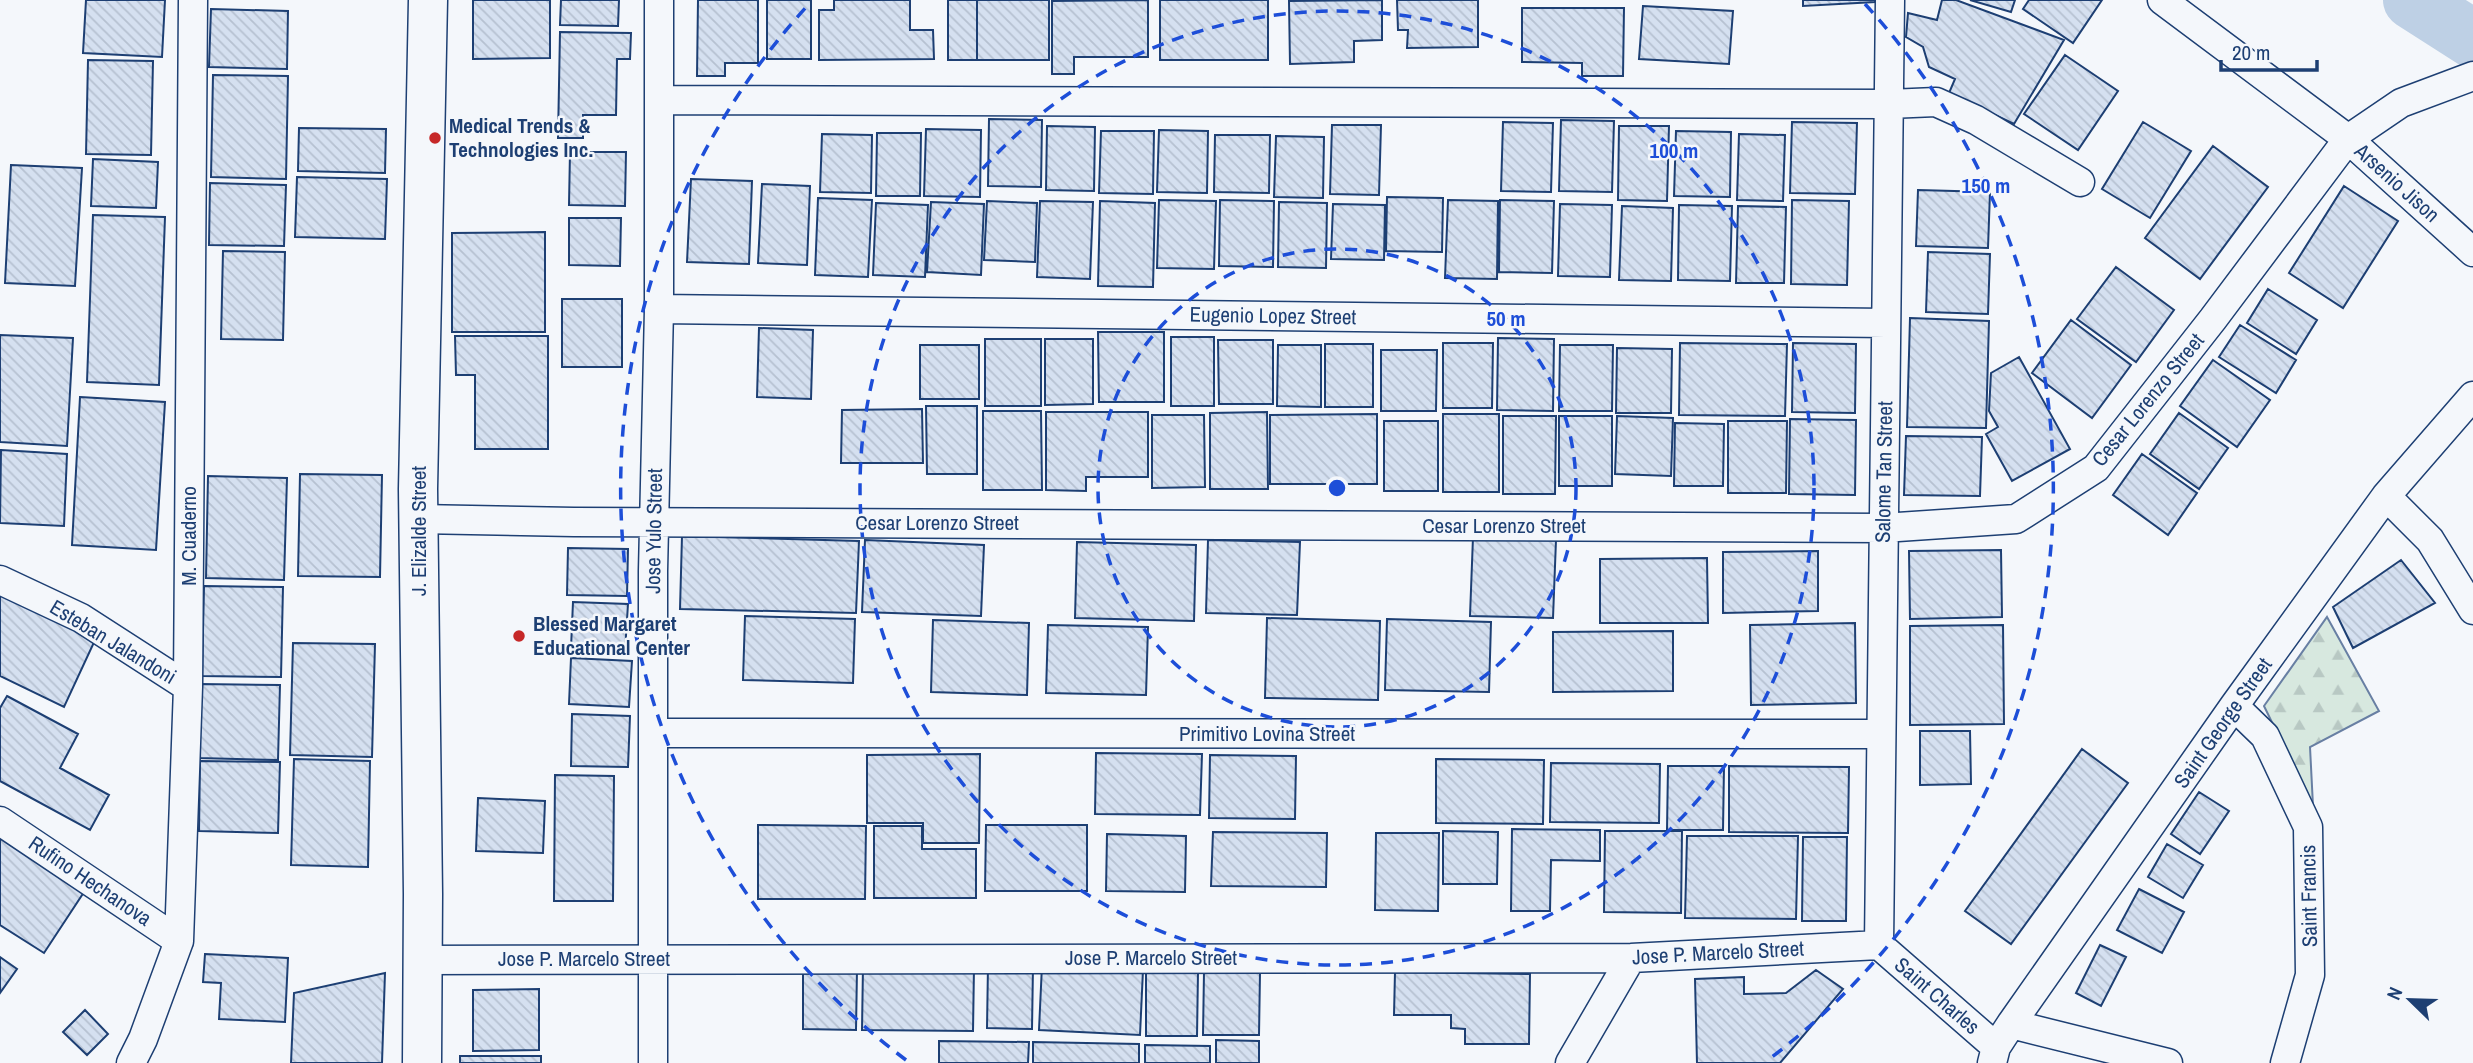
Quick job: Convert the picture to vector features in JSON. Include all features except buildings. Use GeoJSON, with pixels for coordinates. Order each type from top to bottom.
{"type":"FeatureCollection","features":[{"type":"Feature","properties":{"kind":"street","name":"M. Cuaderno"},"geometry":{"type":"LineString","coordinates":[[131,1063],[179,941],[188,687],[193,0]]}},
{"type":"Feature","properties":{"kind":"street","name":"J. Elizalde Street"},"geometry":{"type":"LineString","coordinates":[[422,1063],[418,519],[423,145],[428,0]]}},
{"type":"Feature","properties":{"kind":"street","name":"Jose Yulo Street"},"geometry":{"type":"LineString","coordinates":[[653,1063],[659,0]]}},
{"type":"Feature","properties":{"kind":"street","name":"Salome Tan Street"},"geometry":{"type":"LineString","coordinates":[[1879,945],[1890,0]]}},
{"type":"Feature","properties":{"kind":"street","name":"Arsenio Jison"},"geometry":{"type":"LineString","coordinates":[[2162,0],[2348,139],[2473,252]]}},
{"type":"Feature","properties":{"kind":"street","name":"Cesar Lorenzo Street"},"geometry":{"type":"LineString","coordinates":[[418,519],[1883,528],[2016,519],[2096,468],[2213,319],[2348,139],[2401,103],[2473,76]]}},
{"type":"Feature","properties":{"kind":"street"},"geometry":{"type":"LineString","coordinates":[[659,100],[1936,102],[1976,120],[2080,182]]}},
{"type":"Feature","properties":{"kind":"street","name":"Eugenio Lopez Street"},"geometry":{"type":"LineString","coordinates":[[659,309],[1886,323]]}},
{"type":"Feature","properties":{"kind":"street","name":"Saint George Street"},"geometry":{"type":"LineString","coordinates":[[1994,1055],[2011,1024],[2234,706],[2386,496],[2473,396]]}},
{"type":"Feature","properties":{"kind":"street"},"geometry":{"type":"LineString","coordinates":[[2386,496],[2430,540],[2473,610]]}},
{"type":"Feature","properties":{"kind":"street","name":"Esteban Jalandoni"},"geometry":{"type":"LineString","coordinates":[[0,580],[81,618],[188,687]]}},
{"type":"Feature","properties":{"kind":"street","name":"Saint Francis"},"geometry":{"type":"LineString","coordinates":[[2234,706],[2265,736],[2308,827],[2310,975],[2285,1063]]}},
{"type":"Feature","properties":{"kind":"street","name":"Primitivo Lovina Street"},"geometry":{"type":"LineString","coordinates":[[653,733],[1881,734]]}},
{"type":"Feature","properties":{"kind":"street","name":"Rufino Hechanova"},"geometry":{"type":"LineString","coordinates":[[0,821],[179,941]]}},
{"type":"Feature","properties":{"kind":"street","name":"Jose P. Marcelo Street"},"geometry":{"type":"LineString","coordinates":[[423,960],[1630,958],[1879,945]]}},
{"type":"Feature","properties":{"kind":"street","name":"Saint Charles"},"geometry":{"type":"LineString","coordinates":[[1879,945],[1994,1055]]}},
{"type":"Feature","properties":{"kind":"street"},"geometry":{"type":"LineString","coordinates":[[1570,1063],[1630,958]]}},
{"type":"Feature","properties":{"kind":"street"},"geometry":{"type":"LineString","coordinates":[[2011,1024],[2168,1063]]}},
{"type":"Feature","properties":{"kind":"green space"},"geometry":{"type":"Polygon","coordinates":[[[2327,617],[2379,711],[2310,747],[2313,806],[2264,706],[2327,617]]]}},
{"type":"Feature","properties":{"kind":"waterway"},"geometry":{"type":"LineString","coordinates":[[2412,0],[2473,39]]}},
{"type":"Feature","properties":{"kind":"place","name":"Medical Trends & Technologies Inc."},"geometry":{"type":"Point","coordinates":[435,138]}},
{"type":"Feature","properties":{"kind":"place","name":"Blessed Margaret Educational Center"},"geometry":{"type":"Point","coordinates":[519,636]}}]}
